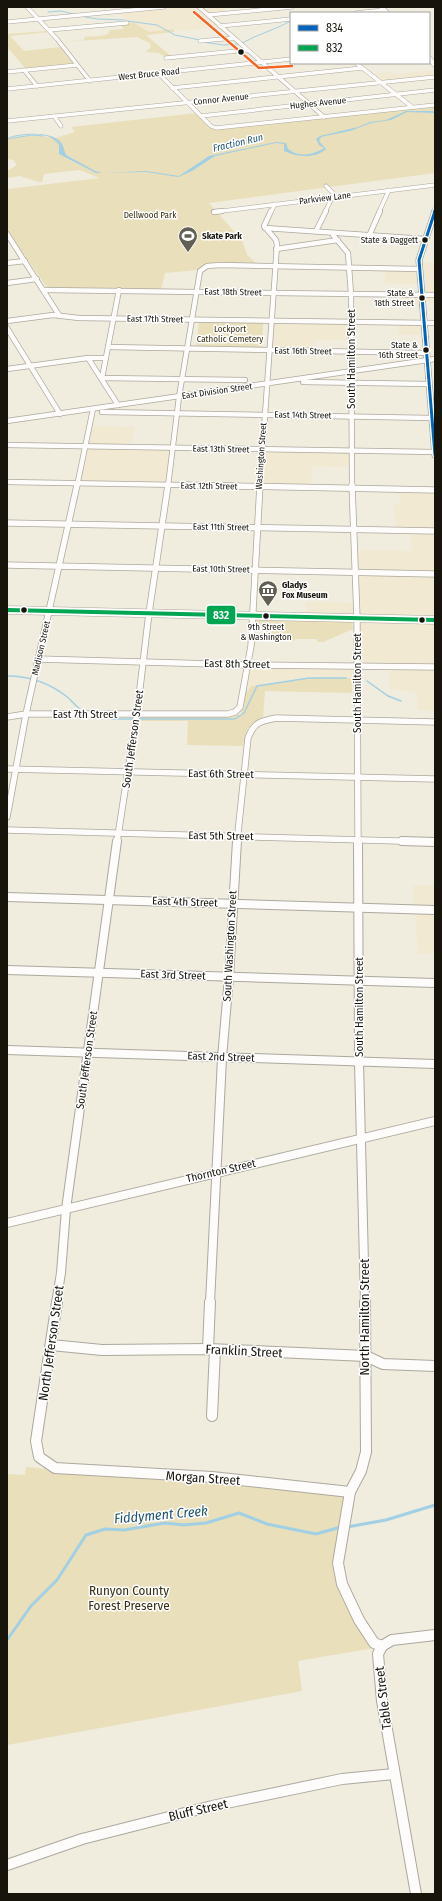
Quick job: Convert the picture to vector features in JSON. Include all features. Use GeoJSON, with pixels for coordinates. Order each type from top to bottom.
{"type":"FeatureCollection","features":[{"type":"Feature","properties":{"kind":"main road"},"geometry":{"type":"LineString","coordinates":[[435,210],[419,260],[426,361],[435,453]]}},
{"type":"Feature","properties":{"kind":"main road"},"geometry":{"type":"LineString","coordinates":[[7,610],[435,620]]}},
{"type":"Feature","properties":{"kind":"street"},"geometry":{"type":"LineString","coordinates":[[28,7],[33,8]]}},
{"type":"Feature","properties":{"kind":"street"},"geometry":{"type":"LineString","coordinates":[[28,7],[49,30],[90,81]]}},
{"type":"Feature","properties":{"kind":"street"},"geometry":{"type":"LineString","coordinates":[[49,30],[127,23],[112,7]]}},
{"type":"Feature","properties":{"kind":"street"},"geometry":{"type":"LineString","coordinates":[[7,22],[164,7]]}},
{"type":"Feature","properties":{"kind":"street"},"geometry":{"type":"LineString","coordinates":[[199,7],[324,117]]}},
{"type":"Feature","properties":{"kind":"street"},"geometry":{"type":"LineString","coordinates":[[208,15],[292,7]]}},
{"type":"Feature","properties":{"kind":"street"},"geometry":{"type":"LineString","coordinates":[[365,12],[384,10]]}},
{"type":"Feature","properties":{"kind":"street"},"geometry":{"type":"LineString","coordinates":[[220,26],[290,19]]}},
{"type":"Feature","properties":{"kind":"street"},"geometry":{"type":"LineString","coordinates":[[200,41],[234,38]]}},
{"type":"Feature","properties":{"kind":"street"},"geometry":{"type":"LineString","coordinates":[[170,62],[166,58],[247,50]]}},
{"type":"Feature","properties":{"kind":"street","name":"West Bruce Road"},"geometry":{"type":"LineString","coordinates":[[7,89],[290,59]]}},
{"type":"Feature","properties":{"kind":"street"},"geometry":{"type":"LineString","coordinates":[[357,64],[412,108]]}},
{"type":"Feature","properties":{"kind":"street"},"geometry":{"type":"LineString","coordinates":[[7,72],[77,65]]}},
{"type":"Feature","properties":{"kind":"street"},"geometry":{"type":"LineString","coordinates":[[174,67],[179,71]]}},
{"type":"Feature","properties":{"kind":"street"},"geometry":{"type":"LineString","coordinates":[[172,88],[362,68]]}},
{"type":"Feature","properties":{"kind":"street"},"geometry":{"type":"LineString","coordinates":[[24,70],[37,86]]}},
{"type":"Feature","properties":{"kind":"street"},"geometry":{"type":"LineString","coordinates":[[158,73],[211,126],[216,128],[435,105]]}},
{"type":"Feature","properties":{"kind":"street","name":"Connor Avenue"},"geometry":{"type":"LineString","coordinates":[[7,121],[435,77]]}},
{"type":"Feature","properties":{"kind":"street","name":"Hughes Avenue"},"geometry":{"type":"LineString","coordinates":[[201,116],[435,90]]}},
{"type":"Feature","properties":{"kind":"street"},"geometry":{"type":"LineString","coordinates":[[54,116],[61,126]]}},
{"type":"Feature","properties":{"kind":"street","name":"Parkview Lane"},"geometry":{"type":"LineString","coordinates":[[214,212],[435,185]]}},
{"type":"Feature","properties":{"kind":"street"},"geometry":{"type":"LineString","coordinates":[[316,231],[334,194],[326,186]]}},
{"type":"Feature","properties":{"kind":"street"},"geometry":{"type":"LineString","coordinates":[[369,236],[389,190]]}},
{"type":"Feature","properties":{"kind":"street"},"geometry":{"type":"LineString","coordinates":[[275,204],[265,224],[265,228],[425,240]]}},
{"type":"Feature","properties":{"kind":"street","name":"Washington Street"},"geometry":{"type":"LineString","coordinates":[[235,712],[240,707],[248,665],[256,527],[275,266],[276,240],[265,228]]}},
{"type":"Feature","properties":{"kind":"street","name":"South Hamilton Street"},"geometry":{"type":"LineString","coordinates":[[334,233],[333,236],[348,253],[351,294],[351,451],[357,618],[359,1062],[362,1139]]}},
{"type":"Feature","properties":{"kind":"street"},"geometry":{"type":"LineString","coordinates":[[8,236],[59,315]]}},
{"type":"Feature","properties":{"kind":"street"},"geometry":{"type":"LineString","coordinates":[[276,249],[338,240]]}},
{"type":"Feature","properties":{"kind":"street"},"geometry":{"type":"LineString","coordinates":[[7,263],[25,261]]}},
{"type":"Feature","properties":{"kind":"street","name":"South Jefferson Street"},"geometry":{"type":"LineString","coordinates":[[66,1209],[100,973],[118,833],[138,713],[149,613],[174,448],[179,397],[200,269],[214,265],[275,266]]}},
{"type":"Feature","properties":{"kind":"street"},"geometry":{"type":"LineString","coordinates":[[275,266],[419,269]]}},
{"type":"Feature","properties":{"kind":"street"},"geometry":{"type":"LineString","coordinates":[[7,283],[37,279]]}},
{"type":"Feature","properties":{"kind":"street","name":"East 18th Street"},"geometry":{"type":"LineString","coordinates":[[44,290],[435,295]]}},
{"type":"Feature","properties":{"kind":"street"},"geometry":{"type":"LineString","coordinates":[[102,378],[119,290]]}},
{"type":"Feature","properties":{"kind":"street","name":"East 17th Street"},"geometry":{"type":"LineString","coordinates":[[7,321],[59,315],[73,317],[114,318],[435,324]]}},
{"type":"Feature","properties":{"kind":"street"},"geometry":{"type":"LineString","coordinates":[[7,328],[60,414]]}},
{"type":"Feature","properties":{"kind":"street"},"geometry":{"type":"LineString","coordinates":[[7,341],[14,340]]}},
{"type":"Feature","properties":{"kind":"street","name":"East 16th Street"},"geometry":{"type":"LineString","coordinates":[[108,347],[426,353]]}},
{"type":"Feature","properties":{"kind":"street"},"geometry":{"type":"LineString","coordinates":[[7,369],[88,358],[106,358]]}},
{"type":"Feature","properties":{"kind":"street"},"geometry":{"type":"LineString","coordinates":[[88,358],[118,405]]}},
{"type":"Feature","properties":{"kind":"street","name":"East Division Street"},"geometry":{"type":"LineString","coordinates":[[7,421],[435,360]]}},
{"type":"Feature","properties":{"kind":"street"},"geometry":{"type":"LineString","coordinates":[[102,378],[245,380]]}},
{"type":"Feature","properties":{"kind":"street"},"geometry":{"type":"LineString","coordinates":[[302,382],[429,384]]}},
{"type":"Feature","properties":{"kind":"street","name":"Madison Street"},"geometry":{"type":"LineString","coordinates":[[7,817],[26,714],[50,611],[58,566],[78,484],[93,409]]}},
{"type":"Feature","properties":{"kind":"street","name":"East 14th Street"},"geometry":{"type":"LineString","coordinates":[[102,412],[432,418]]}},
{"type":"Feature","properties":{"kind":"street","name":"East 13th Street"},"geometry":{"type":"LineString","coordinates":[[7,445],[435,453]]}},
{"type":"Feature","properties":{"kind":"street","name":"East 12th Street"},"geometry":{"type":"LineString","coordinates":[[7,482],[435,490]]}},
{"type":"Feature","properties":{"kind":"street","name":"East 11th Street"},"geometry":{"type":"LineString","coordinates":[[7,523],[435,530]]}},
{"type":"Feature","properties":{"kind":"street","name":"East 10th Street"},"geometry":{"type":"LineString","coordinates":[[7,565],[435,574]]}},
{"type":"Feature","properties":{"kind":"street","name":"East 8th Street"},"geometry":{"type":"LineString","coordinates":[[38,659],[248,665],[435,667]]}},
{"type":"Feature","properties":{"kind":"street","name":"East 7th Street"},"geometry":{"type":"LineString","coordinates":[[7,717],[26,714],[223,714],[235,712]]}},
{"type":"Feature","properties":{"kind":"street","name":"South Washington Street"},"geometry":{"type":"LineString","coordinates":[[212,1416],[211,1350],[222,1058],[230,977],[237,836],[248,738],[257,723],[265,719],[357,720]]}},
{"type":"Feature","properties":{"kind":"street"},"geometry":{"type":"LineString","coordinates":[[357,720],[435,722]]}},
{"type":"Feature","properties":{"kind":"street","name":"East 6th Street"},"geometry":{"type":"LineString","coordinates":[[7,769],[435,779]]}},
{"type":"Feature","properties":{"kind":"street","name":"East 5th Street"},"geometry":{"type":"LineString","coordinates":[[7,830],[435,842]]}},
{"type":"Feature","properties":{"kind":"street","name":"East 4th Street"},"geometry":{"type":"LineString","coordinates":[[7,897],[435,910]]}},
{"type":"Feature","properties":{"kind":"street","name":"East 3rd Street"},"geometry":{"type":"LineString","coordinates":[[7,970],[435,982]]}},
{"type":"Feature","properties":{"kind":"street","name":"East 2nd Street"},"geometry":{"type":"LineString","coordinates":[[7,1050],[435,1064]]}},
{"type":"Feature","properties":{"kind":"street","name":"Thornton Street"},"geometry":{"type":"LineString","coordinates":[[7,1223],[435,1121]]}},
{"type":"Feature","properties":{"kind":"street","name":"North Hamilton Street"},"geometry":{"type":"LineString","coordinates":[[350,1492],[361,1471],[366,1452],[366,1356],[362,1139]]}},
{"type":"Feature","properties":{"kind":"street","name":"North Jefferson Street"},"geometry":{"type":"LineString","coordinates":[[55,1468],[39,1457],[36,1441],[61,1272],[66,1209]]}},
{"type":"Feature","properties":{"kind":"street","name":"Franklin Street"},"geometry":{"type":"LineString","coordinates":[[51,1345],[102,1350],[211,1350],[366,1356],[383,1364],[435,1366]]}},
{"type":"Feature","properties":{"kind":"street","name":"Morgan Street"},"geometry":{"type":"LineString","coordinates":[[55,1468],[212,1477],[350,1492]]}},
{"type":"Feature","properties":{"kind":"street"},"geometry":{"type":"LineString","coordinates":[[350,1492],[338,1563],[342,1584],[367,1634],[374,1643],[382,1646],[392,1640],[435,1635]]}},
{"type":"Feature","properties":{"kind":"street","name":"Table Street"},"geometry":{"type":"LineString","coordinates":[[382,1646],[378,1654],[382,1701],[416,1894]]}},
{"type":"Feature","properties":{"kind":"street","name":"Bluff Street"},"geometry":{"type":"LineString","coordinates":[[7,1865],[82,1839],[212,1806],[342,1780],[394,1774]]}},
{"type":"Feature","properties":{"kind":"shaded area"},"geometry":{"type":"Polygon","coordinates":[[[167,7],[223,7],[230,13],[209,15],[219,27],[146,33],[118,12],[167,7]]]}},
{"type":"Feature","properties":{"kind":"shaded area"},"geometry":{"type":"Polygon","coordinates":[[[435,70],[435,76],[381,82],[371,74],[390,72],[393,74],[435,70]]]}},
{"type":"Feature","properties":{"kind":"shaded area"},"geometry":{"type":"Polygon","coordinates":[[[423,263],[435,263],[435,303],[426,302],[423,263]]]}},
{"type":"Feature","properties":{"kind":"shaded area"},"geometry":{"type":"Polygon","coordinates":[[[385,267],[417,268],[417,284],[385,284],[385,267]]]}},
{"type":"Feature","properties":{"kind":"shaded area"},"geometry":{"type":"Polygon","coordinates":[[[400,296],[419,296],[420,307],[401,306],[400,296]]]}},
{"type":"Feature","properties":{"kind":"shaded area"},"geometry":{"type":"Polygon","coordinates":[[[273,321],[349,323],[349,340],[315,340],[314,349],[272,349],[273,321]]]}},
{"type":"Feature","properties":{"kind":"shaded area"},"geometry":{"type":"Polygon","coordinates":[[[398,324],[421,324],[420,335],[398,335],[398,324]]]}},
{"type":"Feature","properties":{"kind":"shaded area"},"geometry":{"type":"Polygon","coordinates":[[[93,426],[135,427],[130,446],[172,450],[166,484],[81,482],[93,426]]]}},
{"type":"Feature","properties":{"kind":"shaded area"},"geometry":{"type":"Polygon","coordinates":[[[265,451],[350,452],[350,467],[312,466],[311,487],[263,486],[265,451]]]}},
{"type":"Feature","properties":{"kind":"shaded area"},"geometry":{"type":"Polygon","coordinates":[[[399,491],[434,491],[435,711],[418,710],[417,693],[390,688],[390,669],[359,668],[360,616],[307,615],[306,602],[359,603],[358,550],[412,551],[409,528],[396,527],[394,505],[400,505],[399,491]]]}},
{"type":"Feature","properties":{"kind":"shaded area"},"geometry":{"type":"Polygon","coordinates":[[[250,666],[353,667],[354,677],[314,676],[251,686],[248,691],[244,691],[250,666]]]}},
{"type":"Feature","properties":{"kind":"shaded area"},"geometry":{"type":"Polygon","coordinates":[[[413,885],[435,885],[435,954],[418,954],[413,885]]]}},
{"type":"Feature","properties":{"kind":"green space"},"geometry":{"type":"Polygon","coordinates":[[[134,23],[149,32],[174,29],[174,32],[146,35],[172,57],[167,58],[159,53],[146,52],[151,47],[150,43],[137,37],[61,42],[83,40],[85,39],[84,37],[105,35],[108,34],[110,30],[124,29],[120,25],[134,23]]]}},
{"type":"Feature","properties":{"kind":"green space"},"geometry":{"type":"Polygon","coordinates":[[[49,32],[10,36],[24,51],[61,47],[75,65],[27,70],[7,47],[7,34],[49,32]]]}},
{"type":"Feature","properties":{"kind":"green space","name":"Dellwood Park"},"geometry":{"type":"Polygon","coordinates":[[[435,106],[435,173],[209,203],[243,242],[247,255],[258,265],[205,265],[198,270],[165,273],[161,290],[48,289],[7,230],[7,189],[100,178],[79,170],[44,174],[42,182],[20,176],[7,178],[7,171],[17,165],[13,160],[7,159],[7,138],[33,135],[55,138],[75,132],[71,127],[197,113],[211,127],[435,106]]]}},
{"type":"Feature","properties":{"kind":"green space","name":"Lockport Catholic Cemetery"},"geometry":{"type":"Polygon","coordinates":[[[199,322],[263,323],[262,347],[196,346],[199,322]]]}},
{"type":"Feature","properties":{"kind":"green space"},"geometry":{"type":"Polygon","coordinates":[[[255,618],[352,620],[353,629],[323,642],[317,642],[317,639],[295,639],[294,641],[255,629],[255,618]]]}},
{"type":"Feature","properties":{"kind":"green space"},"geometry":{"type":"Polygon","coordinates":[[[320,677],[352,678],[352,693],[265,691],[263,717],[258,719],[248,728],[243,746],[187,745],[188,721],[139,721],[140,715],[241,715],[244,691],[248,691],[251,686],[320,677]]]}},
{"type":"Feature","properties":{"kind":"green space","name":"Runyon County Forest Preserve"},"geometry":{"type":"Polygon","coordinates":[[[26,1467],[109,1475],[210,1479],[345,1495],[337,1579],[352,1616],[374,1648],[298,1661],[302,1691],[7,1745],[7,1474],[25,1475],[26,1467]]]}},
{"type":"Feature","properties":{"kind":"water"},"geometry":{"type":"Polygon","coordinates":[[[406,111],[433,111],[435,113],[407,112],[391,120],[371,123],[350,131],[321,137],[319,141],[326,149],[311,156],[300,156],[289,153],[284,151],[284,144],[276,143],[215,156],[192,171],[178,177],[146,172],[107,173],[146,171],[179,176],[209,156],[276,142],[286,143],[288,149],[297,154],[311,154],[324,148],[319,145],[316,139],[320,136],[358,127],[370,122],[386,120],[406,111]]]}},
{"type":"Feature","properties":{"kind":"water"},"geometry":{"type":"Polygon","coordinates":[[[28,134],[34,134],[7,138],[28,134]]]}},
{"type":"Feature","properties":{"kind":"water"},"geometry":{"type":"Polygon","coordinates":[[[34,134],[52,136],[62,144],[66,155],[95,171],[102,173],[96,173],[59,154],[59,143],[54,139],[48,136],[34,134]]]}},
{"type":"Feature","properties":{"kind":"waterway"},"geometry":{"type":"LineString","coordinates":[[48,12],[61,11],[77,15]]}},
{"type":"Feature","properties":{"kind":"waterway"},"geometry":{"type":"LineString","coordinates":[[80,16],[97,19],[125,20]]}},
{"type":"Feature","properties":{"kind":"waterway"},"geometry":{"type":"LineString","coordinates":[[127,21],[157,25],[175,35],[200,40]]}},
{"type":"Feature","properties":{"kind":"waterway"},"geometry":{"type":"LineString","coordinates":[[242,43],[290,22]]}},
{"type":"Feature","properties":{"kind":"waterway"},"geometry":{"type":"LineString","coordinates":[[203,42],[223,45],[238,44]]}},
{"type":"Feature","properties":{"kind":"waterway","name":"Fraction Run"},"geometry":{"type":"LineString","coordinates":[[7,139],[32,135],[43,136]]}},
{"type":"Feature","properties":{"kind":"waterway","name":"Fraction Run"},"geometry":{"type":"LineString","coordinates":[[53,139],[60,145]]}},
{"type":"Feature","properties":{"kind":"waterway"},"geometry":{"type":"LineString","coordinates":[[7,676],[23,677],[53,687],[66,696],[79,709],[85,712]]}},
{"type":"Feature","properties":{"kind":"waterway"},"geometry":{"type":"LineString","coordinates":[[111,719],[235,719],[244,713],[257,686],[309,678],[346,678]]}},
{"type":"Feature","properties":{"kind":"waterway"},"geometry":{"type":"LineString","coordinates":[[367,681],[388,696],[401,701]]}},
{"type":"Feature","properties":{"kind":"waterway","name":"Fiddyment Creek"},"geometry":{"type":"LineString","coordinates":[[347,1527],[386,1520],[435,1505]]}},
{"type":"Feature","properties":{"kind":"waterway","name":"Fiddyment Creek"},"geometry":{"type":"LineString","coordinates":[[7,1640],[31,1606],[57,1580],[86,1535],[105,1529],[124,1530],[165,1523],[184,1525],[206,1523],[239,1513],[267,1524],[316,1534],[341,1527]]}},
{"type":"Feature","properties":{"kind":"transit line"},"geometry":{"type":"LineString","coordinates":[[194,12],[259,68],[292,66]]}},
{"type":"Feature","properties":{"kind":"transit line","name":"834"},"geometry":{"type":"LineString","coordinates":[[435,210],[419,260],[435,455]]}},
{"type":"Feature","properties":{"kind":"transit line","name":"832"},"geometry":{"type":"LineString","coordinates":[[7,610],[435,620]]}},
{"type":"Feature","properties":{"kind":"place","name":"State & Daggett"},"geometry":{"type":"Point","coordinates":[425,240]}},
{"type":"Feature","properties":{"kind":"place","name":"Skate Park"},"geometry":{"type":"Point","coordinates":[188,253]}},
{"type":"Feature","properties":{"kind":"place","name":"State & 18th Street"},"geometry":{"type":"Point","coordinates":[422,298]}},
{"type":"Feature","properties":{"kind":"place","name":"State & 16th Street"},"geometry":{"type":"Point","coordinates":[426,350]}},
{"type":"Feature","properties":{"kind":"place","name":"Gladys Fox Museum"},"geometry":{"type":"Point","coordinates":[268,607]}},
{"type":"Feature","properties":{"kind":"place","name":"9th Street & Washington"},"geometry":{"type":"Point","coordinates":[266,616]}}]}
